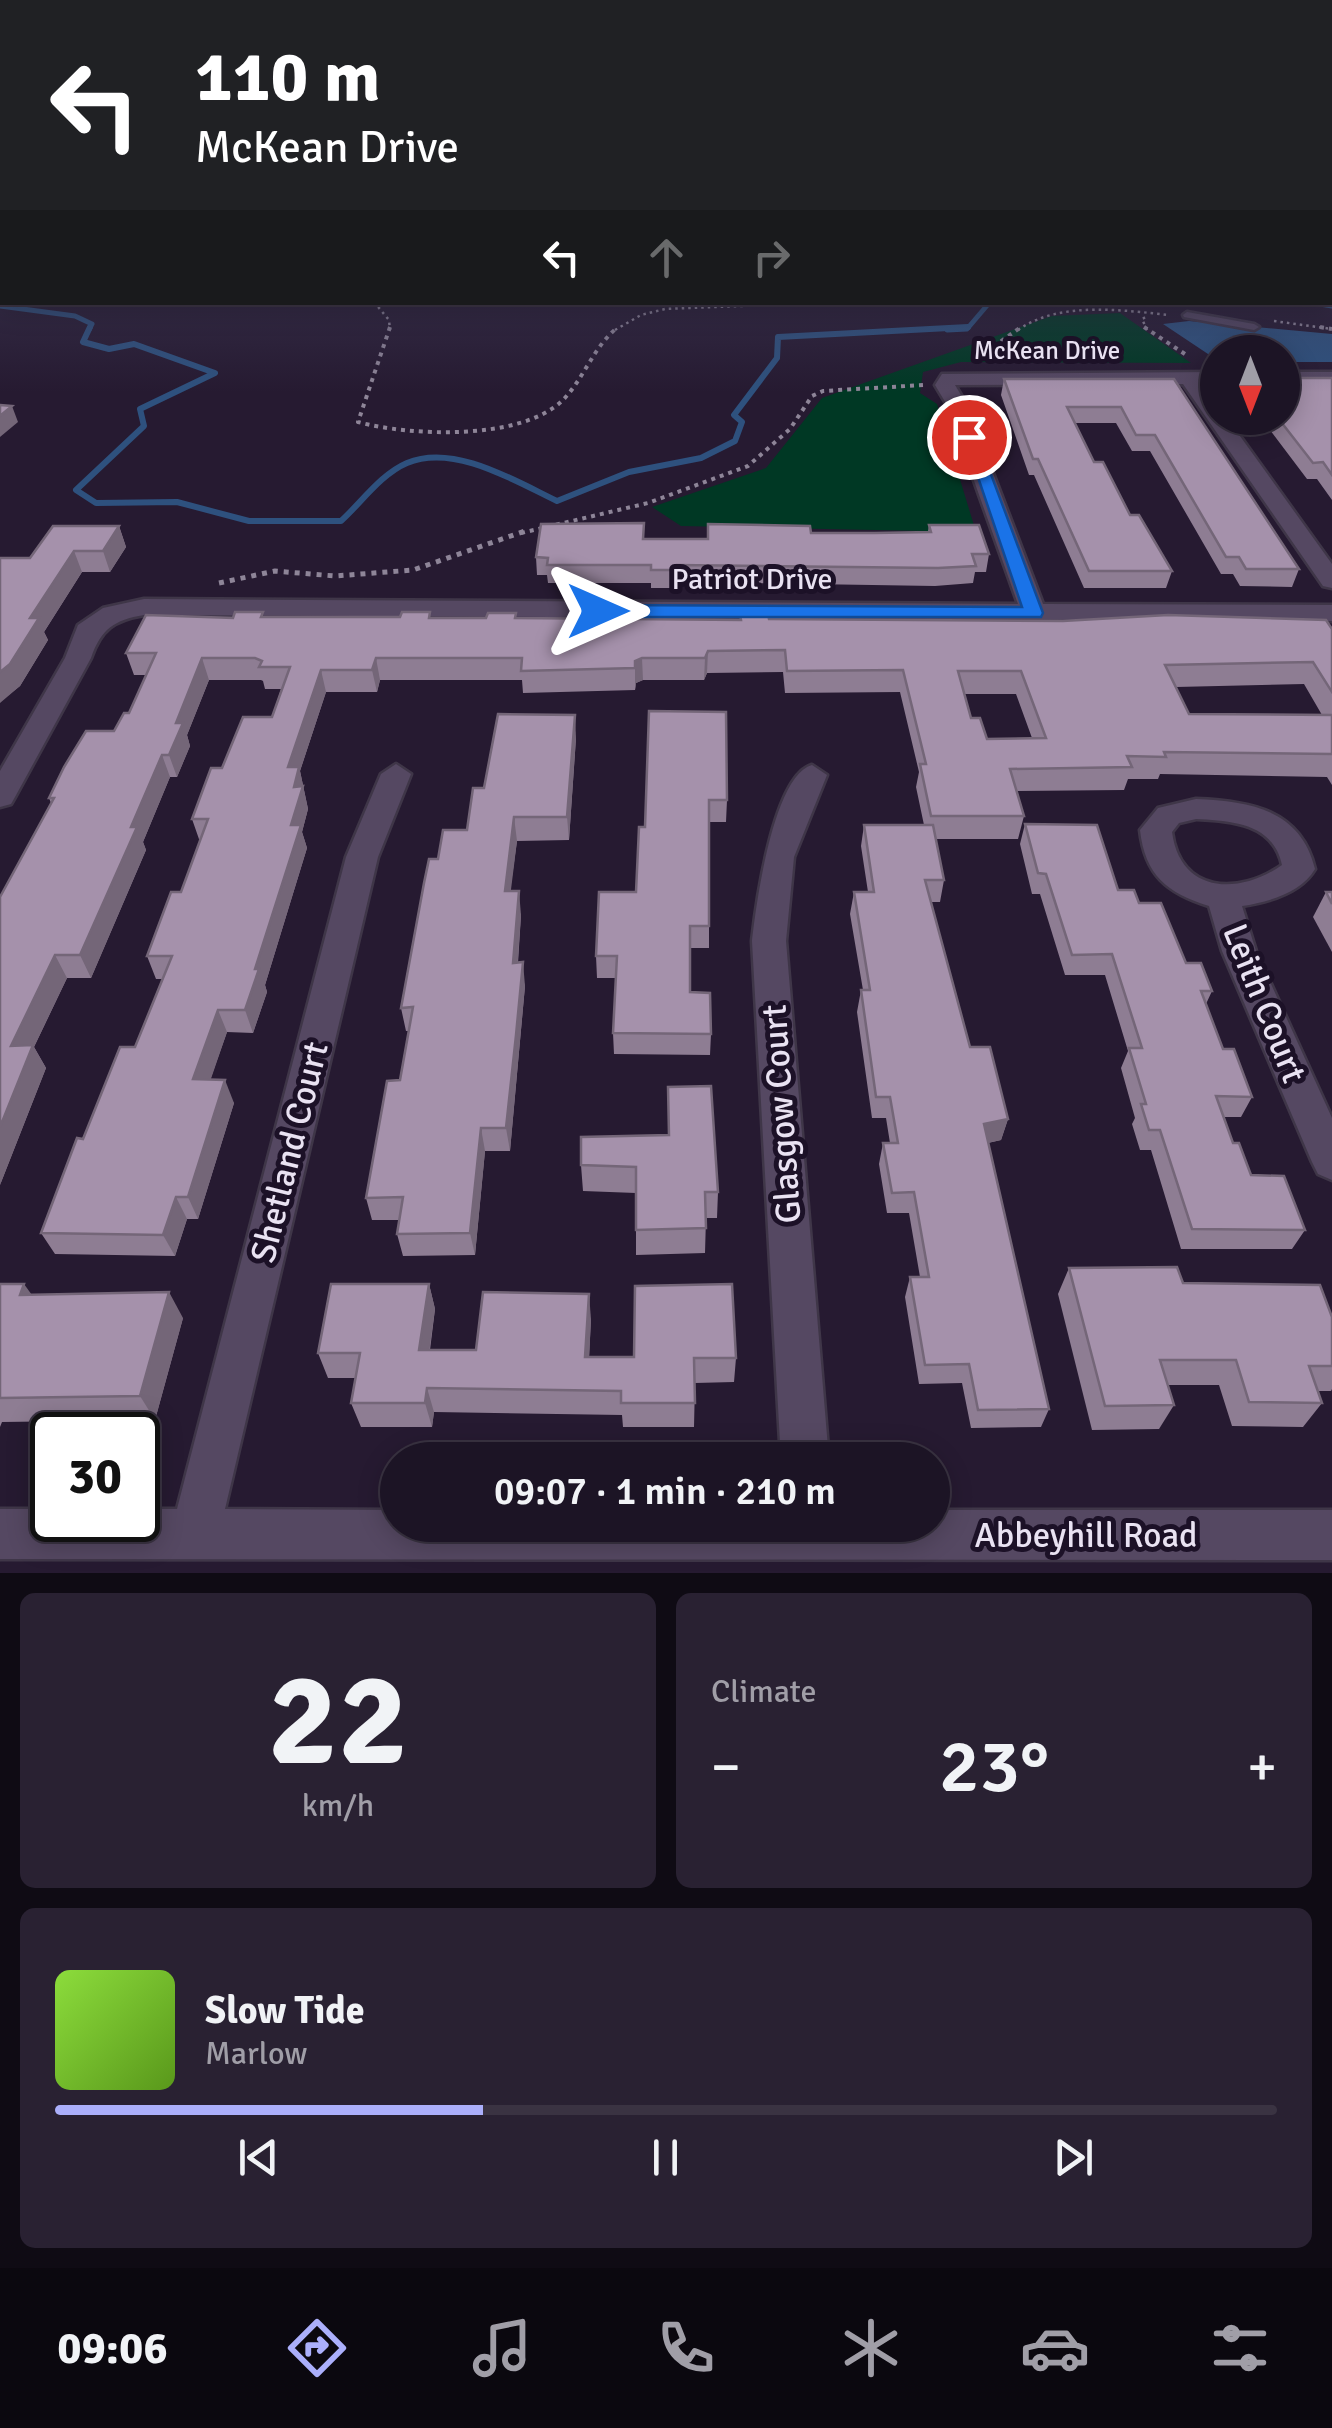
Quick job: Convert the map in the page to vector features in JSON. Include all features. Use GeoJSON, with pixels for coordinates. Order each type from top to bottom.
{"type":"FeatureCollection","features":[{"type":"Feature","properties":{"kind":"street","name":"McKean Drive"},"geometry":{"type":"LineString","coordinates":[[1034,613],[957,405],[945,386],[949,378],[1200,378]]}},
{"type":"Feature","properties":{"kind":"street"},"geometry":{"type":"LineString","coordinates":[[1189,378],[1332,581]]}},
{"type":"Feature","properties":{"kind":"street"},"geometry":{"type":"LineString","coordinates":[[1300,378],[1332,378]]}},
{"type":"Feature","properties":{"kind":"street","name":"Patriot Drive"},"geometry":{"type":"LineString","coordinates":[[0,798],[78,658],[87,631],[112,613],[144,607],[1332,614]]}},
{"type":"Feature","properties":{"kind":"street","name":"Shetland Court"},"geometry":{"type":"LineString","coordinates":[[195,1534],[362,857],[396,774]]}},
{"type":"Feature","properties":{"kind":"street","name":"Glasgow Court"},"geometry":{"type":"LineString","coordinates":[[804,1442],[768,941],[778,857],[812,775]]}},
{"type":"Feature","properties":{"kind":"street","name":"Leith Court"},"geometry":{"type":"LineString","coordinates":[[1223,899],[1239,952],[1332,1162]]}},
{"type":"Feature","properties":{"kind":"street","name":"Abbeyhill Road"},"geometry":{"type":"LineString","coordinates":[[950,1531],[1332,1535]]}},
{"type":"Feature","properties":{"kind":"street","name":"Abbeyhill Road"},"geometry":{"type":"LineString","coordinates":[[0,1534],[380,1533]]}},
{"type":"Feature","properties":{"kind":"lane"},"geometry":{"type":"LineString","coordinates":[[1187,315],[1254,327]]}},
{"type":"Feature","properties":{"kind":"path"},"geometry":{"type":"LineString","coordinates":[[376,305],[389,320],[390,334],[358,410],[358,422],[396,430],[510,426],[542,415],[560,403],[611,330],[645,314],[783,310],[819,305]]}},
{"type":"Feature","properties":{"kind":"path"},"geometry":{"type":"LineString","coordinates":[[968,364],[1040,315],[1119,310],[1162,315]]}},
{"type":"Feature","properties":{"kind":"path"},"geometry":{"type":"LineString","coordinates":[[1151,314],[1142,318],[1144,328],[1200,364]]}},
{"type":"Feature","properties":{"kind":"path"},"geometry":{"type":"LineString","coordinates":[[217,584],[275,570],[334,576],[413,570],[535,528],[648,503],[748,466],[790,429],[812,396],[839,388],[924,386],[928,373]]}},
{"type":"Feature","properties":{"kind":"green space"},"geometry":{"type":"Polygon","coordinates":[[[1120,313],[1191,363],[961,362],[923,372],[920,393],[937,404],[976,532],[681,526],[652,507],[766,468],[822,398],[1052,316],[1120,313]]]}},
{"type":"Feature","properties":{"kind":"water"},"geometry":{"type":"Polygon","coordinates":[[[1189,321],[1332,334],[1332,362],[1300,362],[1300,335],[1200,335],[1200,349],[1163,324],[1189,321]]]}},
{"type":"Feature","properties":{"kind":"building"},"geometry":{"type":"Polygon","coordinates":[[[1300,378],[1332,378],[1332,475],[1323,462],[1313,463],[1291,435],[1300,435],[1300,378]]]}},
{"type":"Feature","properties":{"kind":"building"},"geometry":{"type":"Polygon","coordinates":[[[1004,379],[1174,379],[1200,419],[1200,435],[1211,435],[1299,569],[1246,569],[1239,557],[1226,557],[1155,435],[1136,435],[1121,407],[1067,407],[1094,462],[1103,462],[1130,515],[1139,515],[1172,571],[1089,571],[1038,459],[1033,459],[1004,379]]]}},
{"type":"Feature","properties":{"kind":"building"},"geometry":{"type":"Polygon","coordinates":[[[0,405],[12,406],[0,416],[0,405]]]}},
{"type":"Feature","properties":{"kind":"building"},"geometry":{"type":"Polygon","coordinates":[[[644,523],[643,539],[708,539],[708,524],[810,526],[811,533],[931,532],[929,525],[979,525],[989,554],[972,554],[976,566],[938,568],[677,565],[677,570],[651,570],[651,565],[547,565],[548,558],[536,557],[541,524],[644,523]]]}},
{"type":"Feature","properties":{"kind":"building"},"geometry":{"type":"Polygon","coordinates":[[[53,526],[119,526],[103,551],[74,551],[30,618],[39,618],[10,664],[0,672],[0,558],[30,558],[53,526]]]}},
{"type":"Feature","properties":{"kind":"building"},"geometry":{"type":"Polygon","coordinates":[[[235,612],[263,612],[261,617],[400,617],[402,612],[430,612],[429,618],[486,618],[488,613],[516,613],[515,618],[741,620],[740,614],[768,614],[769,619],[1063,621],[1168,615],[1326,620],[1332,629],[1332,692],[1313,662],[1165,665],[1189,714],[1332,715],[1332,754],[1164,752],[1166,757],[1127,756],[1132,767],[1010,769],[1024,816],[931,816],[920,764],[926,764],[903,670],[787,671],[785,650],[708,651],[705,658],[642,658],[635,661],[635,668],[521,671],[522,658],[376,658],[372,670],[321,670],[288,767],[299,767],[294,787],[303,786],[291,825],[301,825],[255,969],[259,969],[245,1010],[218,1010],[193,1079],[225,1080],[188,1197],[176,1197],[163,1235],[41,1233],[77,1138],[83,1139],[120,1047],[135,1047],[172,956],[147,956],[171,892],[181,892],[208,819],[192,819],[211,768],[222,768],[243,717],[272,717],[290,667],[259,667],[262,661],[255,658],[202,658],[176,723],[183,723],[169,755],[162,755],[131,827],[137,827],[80,955],[55,955],[11,1046],[33,1045],[0,1127],[0,897],[86,731],[114,731],[124,713],[129,713],[156,653],[126,653],[146,615],[233,618],[235,612]],[[958,671],[971,718],[980,718],[987,739],[1046,738],[1021,671],[958,671]]]}},
{"type":"Feature","properties":{"kind":"building"},"geometry":{"type":"Polygon","coordinates":[[[649,711],[726,712],[727,800],[709,800],[709,926],[690,926],[690,992],[710,993],[711,1034],[613,1033],[617,956],[596,956],[599,892],[636,892],[639,827],[645,827],[649,711]]]}},
{"type":"Feature","properties":{"kind":"building"},"geometry":{"type":"Polygon","coordinates":[[[498,714],[575,715],[567,817],[514,817],[505,891],[519,891],[513,963],[523,962],[516,1035],[506,1128],[481,1128],[470,1233],[397,1234],[403,1197],[366,1198],[387,1081],[400,1080],[413,1007],[401,1008],[424,883],[429,859],[438,859],[443,830],[467,830],[473,788],[484,788],[498,714]]]}},
{"type":"Feature","properties":{"kind":"building"},"geometry":{"type":"Polygon","coordinates":[[[1025,824],[1097,825],[1118,890],[1134,890],[1139,903],[1161,903],[1186,963],[1201,963],[1212,991],[1201,991],[1223,1049],[1234,1049],[1252,1097],[1216,1096],[1233,1143],[1239,1143],[1251,1175],[1284,1176],[1305,1230],[1192,1229],[1160,1130],[1149,1130],[1141,1104],[1146,1104],[1129,1048],[1142,1048],[1112,954],[1072,955],[1046,874],[1038,873],[1025,824]]]}},
{"type":"Feature","properties":{"kind":"building"},"geometry":{"type":"Polygon","coordinates":[[[864,825],[933,825],[944,880],[925,880],[970,1047],[990,1047],[1008,1119],[984,1124],[1049,1409],[978,1410],[969,1364],[925,1365],[910,1277],[929,1277],[914,1192],[892,1193],[883,1143],[898,1143],[890,1097],[876,1097],[861,990],[870,990],[854,892],[874,892],[864,825]]]}},
{"type":"Feature","properties":{"kind":"building"},"geometry":{"type":"Polygon","coordinates":[[[711,1086],[718,1192],[705,1192],[706,1228],[636,1230],[636,1167],[581,1165],[581,1137],[669,1135],[668,1087],[711,1086]]]}},
{"type":"Feature","properties":{"kind":"building"},"geometry":{"type":"Polygon","coordinates":[[[1177,1267],[1183,1283],[1320,1285],[1332,1317],[1332,1366],[1309,1366],[1322,1403],[1249,1402],[1236,1360],[1160,1360],[1174,1405],[1105,1406],[1069,1268],[1177,1267]]]}},
{"type":"Feature","properties":{"kind":"building"},"geometry":{"type":"Polygon","coordinates":[[[0,1284],[24,1284],[20,1295],[169,1292],[140,1396],[0,1398],[0,1284]]]}},
{"type":"Feature","properties":{"kind":"building"},"geometry":{"type":"Polygon","coordinates":[[[331,1284],[429,1284],[419,1350],[476,1350],[483,1292],[589,1294],[585,1357],[634,1357],[635,1286],[732,1284],[736,1358],[694,1358],[695,1403],[621,1403],[621,1391],[427,1388],[425,1403],[351,1403],[360,1353],[318,1353],[331,1284]]]}},
{"type":"Feature","properties":{"kind":"waterway"},"geometry":{"type":"LineString","coordinates":[[947,330],[967,329],[987,305]]}},
{"type":"Feature","properties":{"kind":"waterway"},"geometry":{"type":"LineString","coordinates":[[1326,305],[1332,306]]}},
{"type":"Feature","properties":{"kind":"waterway"},"geometry":{"type":"LineString","coordinates":[[0,306],[75,316],[92,324],[89,330]]}},
{"type":"Feature","properties":{"kind":"waterway"},"geometry":{"type":"LineString","coordinates":[[90,327],[83,342],[109,349],[134,344],[215,373],[140,409],[144,426],[76,490],[96,503],[177,502],[249,521],[341,521],[389,474],[425,458],[484,467],[557,501],[629,472],[701,458],[735,441],[742,422],[734,415],[777,358],[778,337],[968,327]]}},
{"type":"Feature","properties":{"kind":"route"},"geometry":{"type":"LineString","coordinates":[[598,611],[1034,613],[969,437]]}}]}
